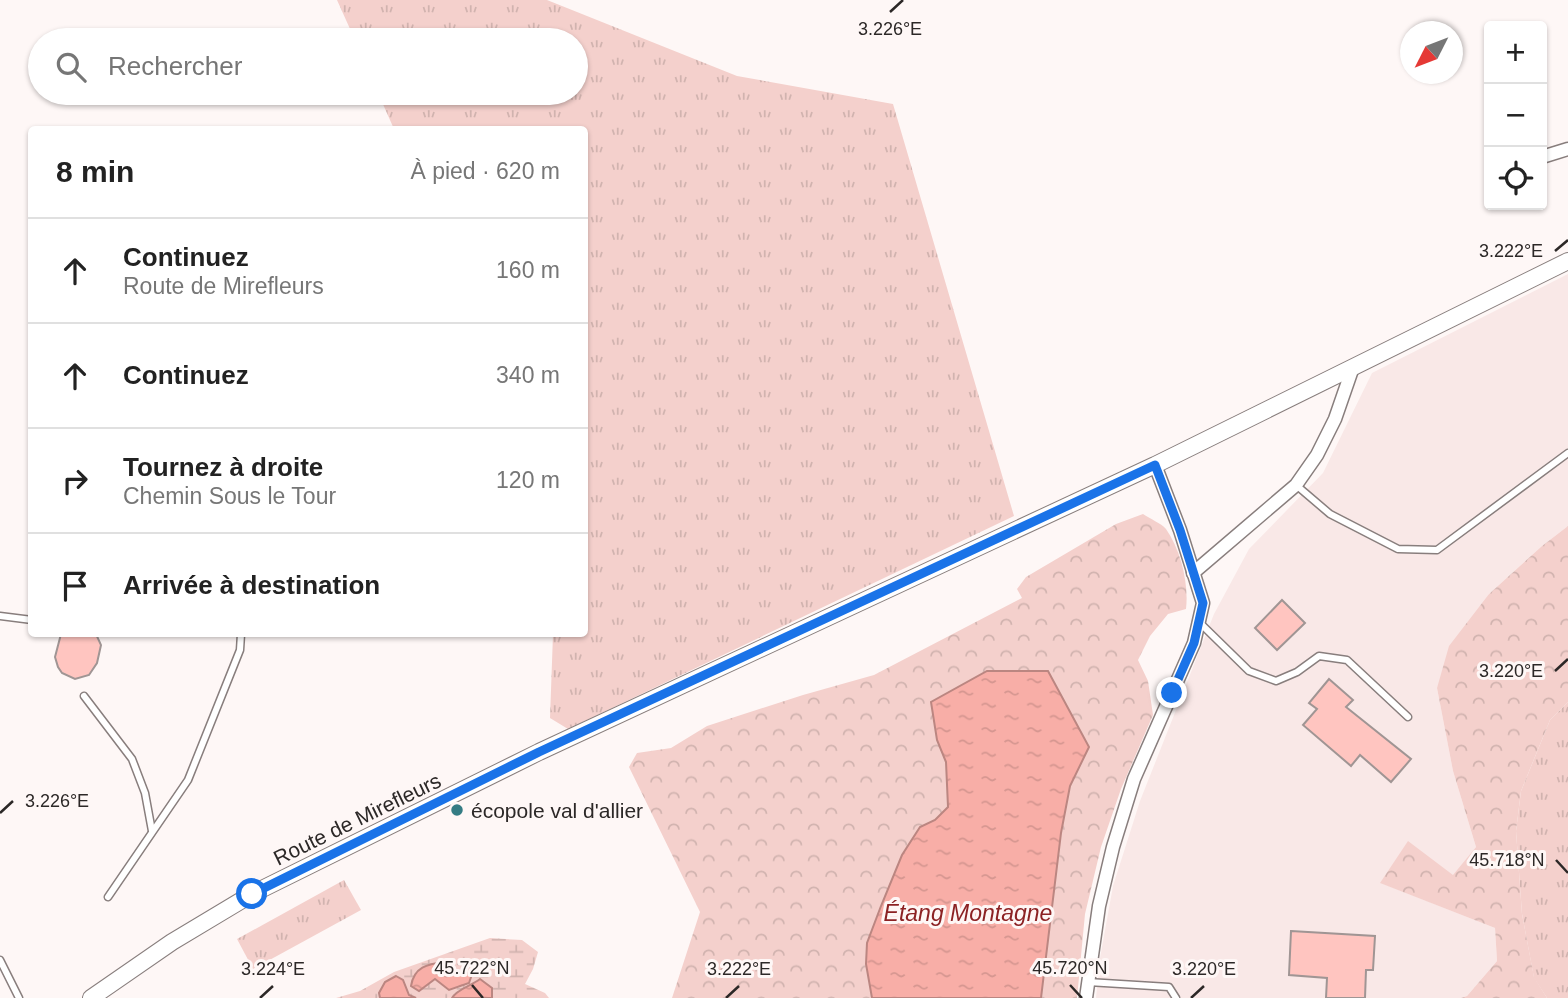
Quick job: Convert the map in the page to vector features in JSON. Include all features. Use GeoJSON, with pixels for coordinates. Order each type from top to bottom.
{"type":"FeatureCollection","features":[{"type":"Feature","properties":{"kind":"street"},"geometry":{"type":"LineString","coordinates":[[1547,155],[1568,149]]}},
{"type":"Feature","properties":{"kind":"street","name":"Route de Mirefleurs"},"geometry":{"type":"LineString","coordinates":[[91,998],[172,942],[252,894],[539,752],[1155,465],[1568,261]]}},
{"type":"Feature","properties":{"kind":"street"},"geometry":{"type":"LineString","coordinates":[[1193,573],[1296,485],[1317,455],[1335,419],[1353,367]]}},
{"type":"Feature","properties":{"kind":"street"},"geometry":{"type":"LineString","coordinates":[[1086,998],[1099,906],[1127,802],[1134,779],[1194,643],[1203,603],[1180,530],[1155,465]]}},
{"type":"Feature","properties":{"kind":"lane"},"geometry":{"type":"LineString","coordinates":[[1296,485],[1330,514],[1398,550],[1437,550],[1568,453]]}},
{"type":"Feature","properties":{"kind":"lane"},"geometry":{"type":"LineString","coordinates":[[0,615],[28,619]]}},
{"type":"Feature","properties":{"kind":"lane"},"geometry":{"type":"LineString","coordinates":[[1199,622],[1249,671],[1276,681],[1297,672],[1319,656],[1347,660],[1408,717]]}},
{"type":"Feature","properties":{"kind":"lane"},"geometry":{"type":"LineString","coordinates":[[108,897],[188,780],[240,650],[241,637]]}},
{"type":"Feature","properties":{"kind":"lane"},"geometry":{"type":"LineString","coordinates":[[84,696],[132,759],[145,793],[152,831]]}},
{"type":"Feature","properties":{"kind":"lane"},"geometry":{"type":"LineString","coordinates":[[0,960],[19,998]]}},
{"type":"Feature","properties":{"kind":"lane"},"geometry":{"type":"LineString","coordinates":[[1088,982],[1169,987],[1176,998]]}},
{"type":"Feature","properties":{"kind":"shaded area"},"geometry":{"type":"Polygon","coordinates":[[[1568,274],[1568,526],[1489,594],[1437,688],[1453,771],[1476,847],[1454,876],[1381,883],[1495,928],[1497,961],[1467,996],[1461,998],[1096,998],[1113,886],[1140,801],[1214,614],[1249,549],[1323,473],[1372,373],[1568,274]]]}},
{"type":"Feature","properties":{"kind":"green space"},"geometry":{"type":"Polygon","coordinates":[[[337,0],[547,0],[737,76],[893,104],[1014,516],[568,729],[550,718],[553,637],[588,637],[588,126],[393,126],[383,105],[588,105],[588,28],[350,28],[337,0]]]}},
{"type":"Feature","properties":{"kind":"green space"},"geometry":{"type":"Polygon","coordinates":[[[1143,514],[1164,527],[1176,547],[1185,578],[1186,609],[1168,614],[1150,636],[1138,660],[1148,681],[1153,715],[1121,789],[1101,847],[1085,914],[1077,998],[1041,998],[1061,833],[1070,786],[1089,747],[937,740],[946,762],[948,807],[935,820],[920,827],[902,855],[881,906],[867,943],[866,964],[872,998],[672,998],[700,912],[629,767],[637,753],[671,748],[707,726],[874,675],[1022,598],[1017,589],[1026,577],[1116,524],[1143,514]]]}},
{"type":"Feature","properties":{"kind":"green space"},"geometry":{"type":"Polygon","coordinates":[[[1568,526],[1568,702],[1550,720],[1521,791],[1516,831],[1522,914],[1534,977],[1547,998],[1461,998],[1467,996],[1497,961],[1495,928],[1380,883],[1408,841],[1453,875],[1476,847],[1453,771],[1437,688],[1449,646],[1489,594],[1568,526]]]}},
{"type":"Feature","properties":{"kind":"green space"},"geometry":{"type":"Polygon","coordinates":[[[1568,702],[1568,998],[1547,998],[1534,978],[1522,914],[1516,831],[1521,791],[1550,720],[1568,702]]]}},
{"type":"Feature","properties":{"kind":"green space"},"geometry":{"type":"Polygon","coordinates":[[[344,880],[361,910],[253,969],[237,939],[344,880]]]}},
{"type":"Feature","properties":{"kind":"green space"},"geometry":{"type":"Polygon","coordinates":[[[490,938],[522,940],[538,952],[525,984],[545,993],[549,998],[336,998],[360,991],[394,972],[490,938]]]}},
{"type":"Feature","properties":{"kind":"water","name":"Étang Montagne"},"geometry":{"type":"Polygon","coordinates":[[[987,671],[1048,671],[1089,747],[1070,786],[1061,833],[1041,998],[872,998],[866,964],[867,943],[881,906],[902,855],[920,827],[935,820],[948,807],[946,762],[937,740],[931,702],[987,671]]]}},
{"type":"Feature","properties":{"kind":"water"},"geometry":{"type":"Polygon","coordinates":[[[445,962],[445,968],[451,971],[469,973],[469,983],[449,990],[435,979],[419,991],[411,986],[415,975],[422,968],[445,962]]]}},
{"type":"Feature","properties":{"kind":"water"},"geometry":{"type":"Polygon","coordinates":[[[396,976],[403,980],[409,995],[416,998],[380,998],[379,993],[385,982],[396,976]]]}},
{"type":"Feature","properties":{"kind":"water"},"geometry":{"type":"Polygon","coordinates":[[[480,979],[492,988],[492,998],[452,998],[457,992],[480,979]]]}},
{"type":"Feature","properties":{"kind":"building"},"geometry":{"type":"Polygon","coordinates":[[[1282,600],[1305,623],[1277,650],[1255,628],[1282,600]]]}},
{"type":"Feature","properties":{"kind":"building"},"geometry":{"type":"Polygon","coordinates":[[[60,637],[97,637],[101,645],[97,663],[89,675],[75,679],[62,673],[55,657],[60,637]]]}},
{"type":"Feature","properties":{"kind":"building"},"geometry":{"type":"Polygon","coordinates":[[[1329,679],[1353,700],[1346,707],[1411,759],[1391,782],[1360,755],[1351,766],[1303,725],[1317,709],[1309,703],[1329,679]]]}},
{"type":"Feature","properties":{"kind":"building"},"geometry":{"type":"Polygon","coordinates":[[[1291,931],[1375,936],[1373,970],[1366,970],[1365,998],[1326,998],[1327,978],[1289,975],[1291,931]]]}},
{"type":"Feature","properties":{"kind":"place","name":"écopole val d'allier"},"geometry":{"type":"Point","coordinates":[457,810]}},
{"type":"Feature","properties":{"kind":"route"},"geometry":{"type":"LineString","coordinates":[[252,894],[539,752],[1155,465],[1180,530],[1203,603],[1194,643],[1172,693]]}}]}
